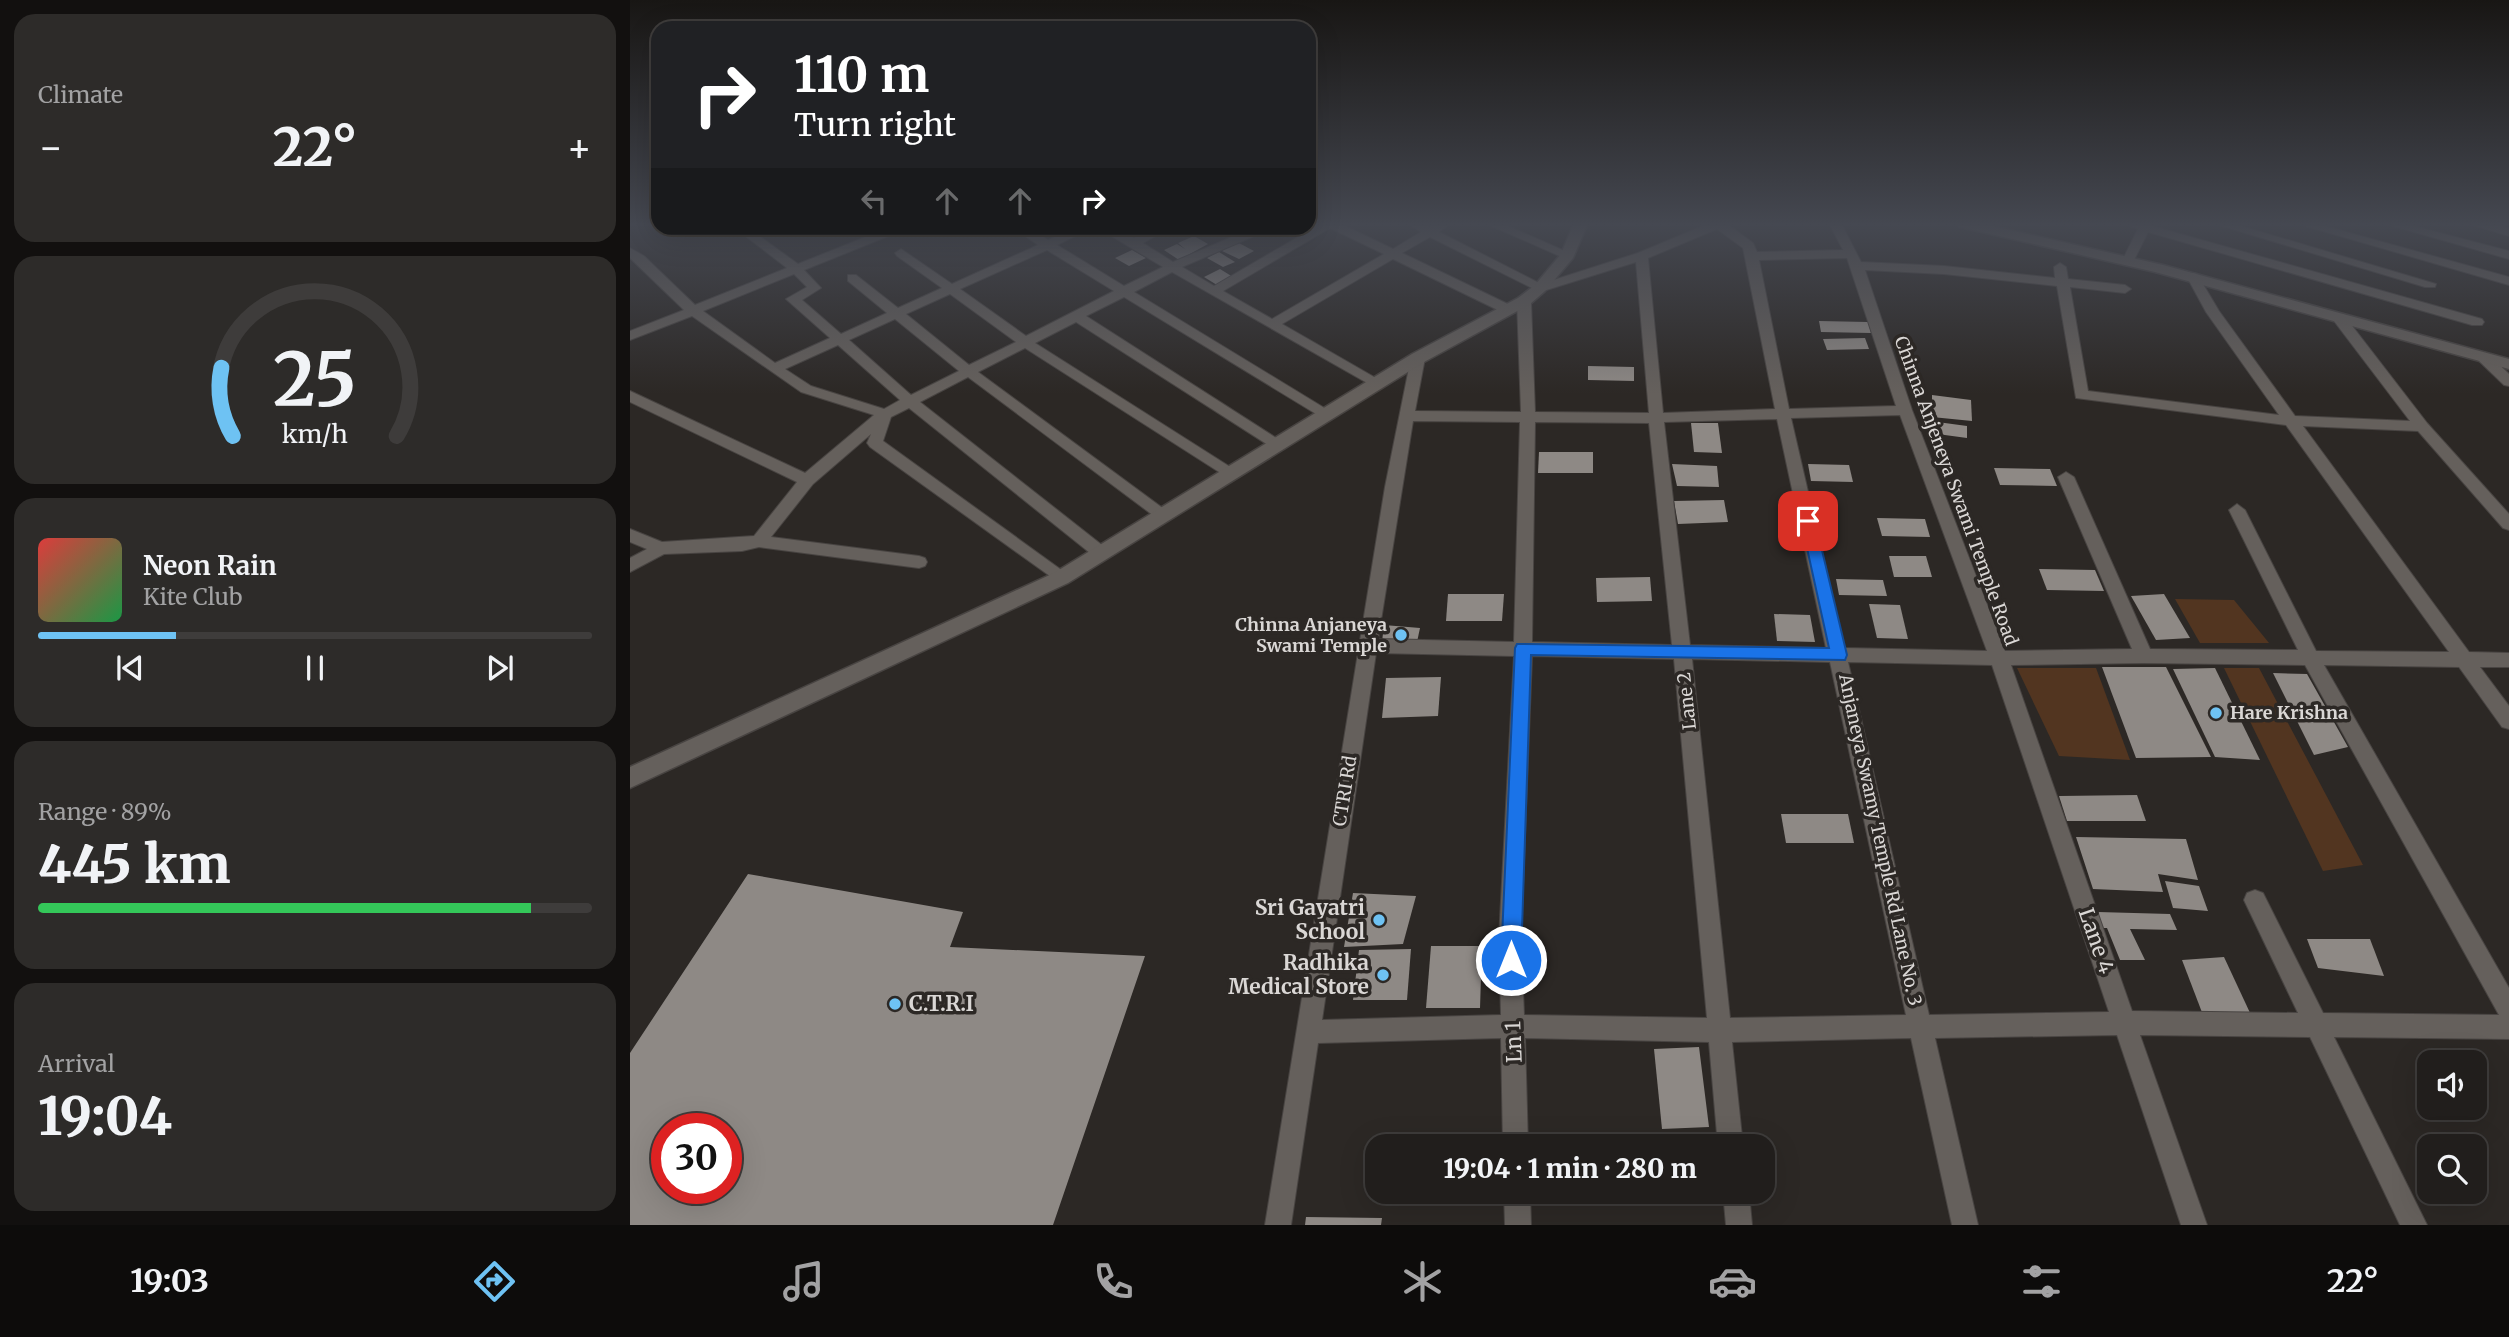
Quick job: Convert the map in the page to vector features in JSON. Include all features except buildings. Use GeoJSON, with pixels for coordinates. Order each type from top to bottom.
{"type":"FeatureCollection","features":[{"type":"Feature","properties":{"kind":"street"},"geometry":{"type":"LineString","coordinates":[[661,280],[693,310],[774,369],[806,388],[886,414]]}},
{"type":"Feature","properties":{"kind":"street"},"geometry":{"type":"LineString","coordinates":[[630,336],[763,280]]}},
{"type":"Feature","properties":{"kind":"street"},"geometry":{"type":"LineString","coordinates":[[807,280],[815,288],[793,299],[910,401],[1101,553]]}},
{"type":"Feature","properties":{"kind":"street"},"geometry":{"type":"LineString","coordinates":[[855,280],[968,372],[1162,516]]}},
{"type":"Feature","properties":{"kind":"street"},"geometry":{"type":"LineString","coordinates":[[939,280],[1025,342],[1230,474]]}},
{"type":"Feature","properties":{"kind":"street"},"geometry":{"type":"LineString","coordinates":[[774,369],[967,280]]}},
{"type":"Feature","properties":{"kind":"street"},"geometry":{"type":"LineString","coordinates":[[1106,280],[1326,415]]}},
{"type":"Feature","properties":{"kind":"street"},"geometry":{"type":"LineString","coordinates":[[758,541],[807,480],[886,414],[1146,280]]}},
{"type":"Feature","properties":{"kind":"street"},"geometry":{"type":"LineString","coordinates":[[1197,280],[1376,384]]}},
{"type":"Feature","properties":{"kind":"street"},"geometry":{"type":"LineString","coordinates":[[1216,290],[1233,280]]}},
{"type":"Feature","properties":{"kind":"street"},"geometry":{"type":"LineString","coordinates":[[1273,324],[1348,280]]}},
{"type":"Feature","properties":{"kind":"street"},"geometry":{"type":"LineString","coordinates":[[1454,280],[1516,306]]}},
{"type":"Feature","properties":{"kind":"street"},"geometry":{"type":"LineString","coordinates":[[1525,280],[1540,288],[1565,280]]}},
{"type":"Feature","properties":{"kind":"street"},"geometry":{"type":"LineString","coordinates":[[630,778],[1061,578],[1418,358],[1516,306],[1547,280]]}},
{"type":"Feature","properties":{"kind":"street","name":"Lane 2"},"geometry":{"type":"LineString","coordinates":[[1644,280],[1730,1134]]}},
{"type":"Feature","properties":{"kind":"street","name":"Anjaneya Swamy Temple Rd Lane No. 3"},"geometry":{"type":"LineString","coordinates":[[1757,280],[1783,414],[1965,1225]]}},
{"type":"Feature","properties":{"kind":"street","name":"Chinna Anjeneya Swami Temple Road"},"geometry":{"type":"LineString","coordinates":[[1368,646],[1999,658],[1905,410],[1861,280]]}},
{"type":"Feature","properties":{"kind":"street"},"geometry":{"type":"LineString","coordinates":[[2062,280],[2081,395],[2291,421],[2421,426]]}},
{"type":"Feature","properties":{"kind":"street"},"geometry":{"type":"LineString","coordinates":[[2085,280],[2125,289]]}},
{"type":"Feature","properties":{"kind":"street"},"geometry":{"type":"LineString","coordinates":[[2195,280],[2213,312],[2509,721]]}},
{"type":"Feature","properties":{"kind":"street"},"geometry":{"type":"LineString","coordinates":[[2204,280],[2509,364]]}},
{"type":"Feature","properties":{"kind":"street"},"geometry":{"type":"LineString","coordinates":[[2213,280],[2509,356]]}},
{"type":"Feature","properties":{"kind":"street"},"geometry":{"type":"LineString","coordinates":[[2334,280],[2477,322]]}},
{"type":"Feature","properties":{"kind":"street"},"geometry":{"type":"LineString","coordinates":[[2417,280],[2430,284]]}},
{"type":"Feature","properties":{"kind":"street","name":"Ln 1"},"geometry":{"type":"LineString","coordinates":[[1516,306],[1528,415],[1523,648],[1510,938],[1516,1134]]}},
{"type":"Feature","properties":{"kind":"street"},"geometry":{"type":"LineString","coordinates":[[1076,316],[1276,445]]}},
{"type":"Feature","properties":{"kind":"street"},"geometry":{"type":"LineString","coordinates":[[2338,317],[2421,426],[2509,524]]}},
{"type":"Feature","properties":{"kind":"street"},"geometry":{"type":"LineString","coordinates":[[2483,357],[2509,382]]}},
{"type":"Feature","properties":{"kind":"street","name":"CTRI Rd"},"geometry":{"type":"LineString","coordinates":[[1278,1225],[1368,646],[1418,358]]}},
{"type":"Feature","properties":{"kind":"street"},"geometry":{"type":"LineString","coordinates":[[630,396],[807,480]]}},
{"type":"Feature","properties":{"kind":"street"},"geometry":{"type":"LineString","coordinates":[[1407,416],[1656,418],[1905,410]]}},
{"type":"Feature","properties":{"kind":"street"},"geometry":{"type":"LineString","coordinates":[[886,414],[875,443],[1061,578]]}},
{"type":"Feature","properties":{"kind":"street"},"geometry":{"type":"LineString","coordinates":[[2066,477],[2144,656],[2141,656]]}},
{"type":"Feature","properties":{"kind":"street"},"geometry":{"type":"LineString","coordinates":[[2237,510],[2310,657],[2509,1011]]}},
{"type":"Feature","properties":{"kind":"street"},"geometry":{"type":"LineString","coordinates":[[630,535],[661,548],[742,545],[758,541],[919,562]]}},
{"type":"Feature","properties":{"kind":"street"},"geometry":{"type":"LineString","coordinates":[[630,566],[661,548]]}},
{"type":"Feature","properties":{"kind":"street"},"geometry":{"type":"LineString","coordinates":[[1999,658],[2141,656],[2509,660]]}},
{"type":"Feature","properties":{"kind":"street","name":"Lane 4"},"geometry":{"type":"LineString","coordinates":[[1999,658],[2194,1225]]}},
{"type":"Feature","properties":{"kind":"street"},"geometry":{"type":"LineString","coordinates":[[2255,900],[2414,1225]]}},
{"type":"Feature","properties":{"kind":"street"},"geometry":{"type":"LineString","coordinates":[[1307,1032],[1513,1026],[1720,1031],[2124,1023],[2509,1027]]}},
{"type":"Feature","properties":{"kind":"street"},"geometry":{"type":"LineString","coordinates":[[1517,1204],[1518,1225]]}},
{"type":"Feature","properties":{"kind":"street"},"geometry":{"type":"LineString","coordinates":[[1737,1204],[1739,1225]]}},
{"type":"Feature","properties":{"kind":"shaded area"},"geometry":{"type":"Polygon","coordinates":[[[2175,599],[2234,600],[2269,643],[2200,643],[2175,599]]]}},
{"type":"Feature","properties":{"kind":"shaded area"},"geometry":{"type":"Polygon","coordinates":[[[2017,668],[2096,668],[2130,760],[2059,756],[2017,668]]]}},
{"type":"Feature","properties":{"kind":"shaded area"},"geometry":{"type":"Polygon","coordinates":[[[2224,668],[2259,668],[2363,865],[2323,871],[2224,668]]]}},
{"type":"Feature","properties":{"kind":"place","name":"Chinna Anjaneya Swami Temple"},"geometry":{"type":"Point","coordinates":[1401,635]}},
{"type":"Feature","properties":{"kind":"place","name":"Hare Krishna"},"geometry":{"type":"Point","coordinates":[2216,713]}},
{"type":"Feature","properties":{"kind":"place","name":"Sri Gayatri School"},"geometry":{"type":"Point","coordinates":[1379,920]}},
{"type":"Feature","properties":{"kind":"place","name":"Radhika Medical Store"},"geometry":{"type":"Point","coordinates":[1383,975]}},
{"type":"Feature","properties":{"kind":"place","name":"C.T.R.I"},"geometry":{"type":"Point","coordinates":[895,1004]}},
{"type":"Feature","properties":{"kind":"route"},"geometry":{"type":"LineString","coordinates":[[1511,960],[1523,648],[1839,655],[1808,521]]}}]}
